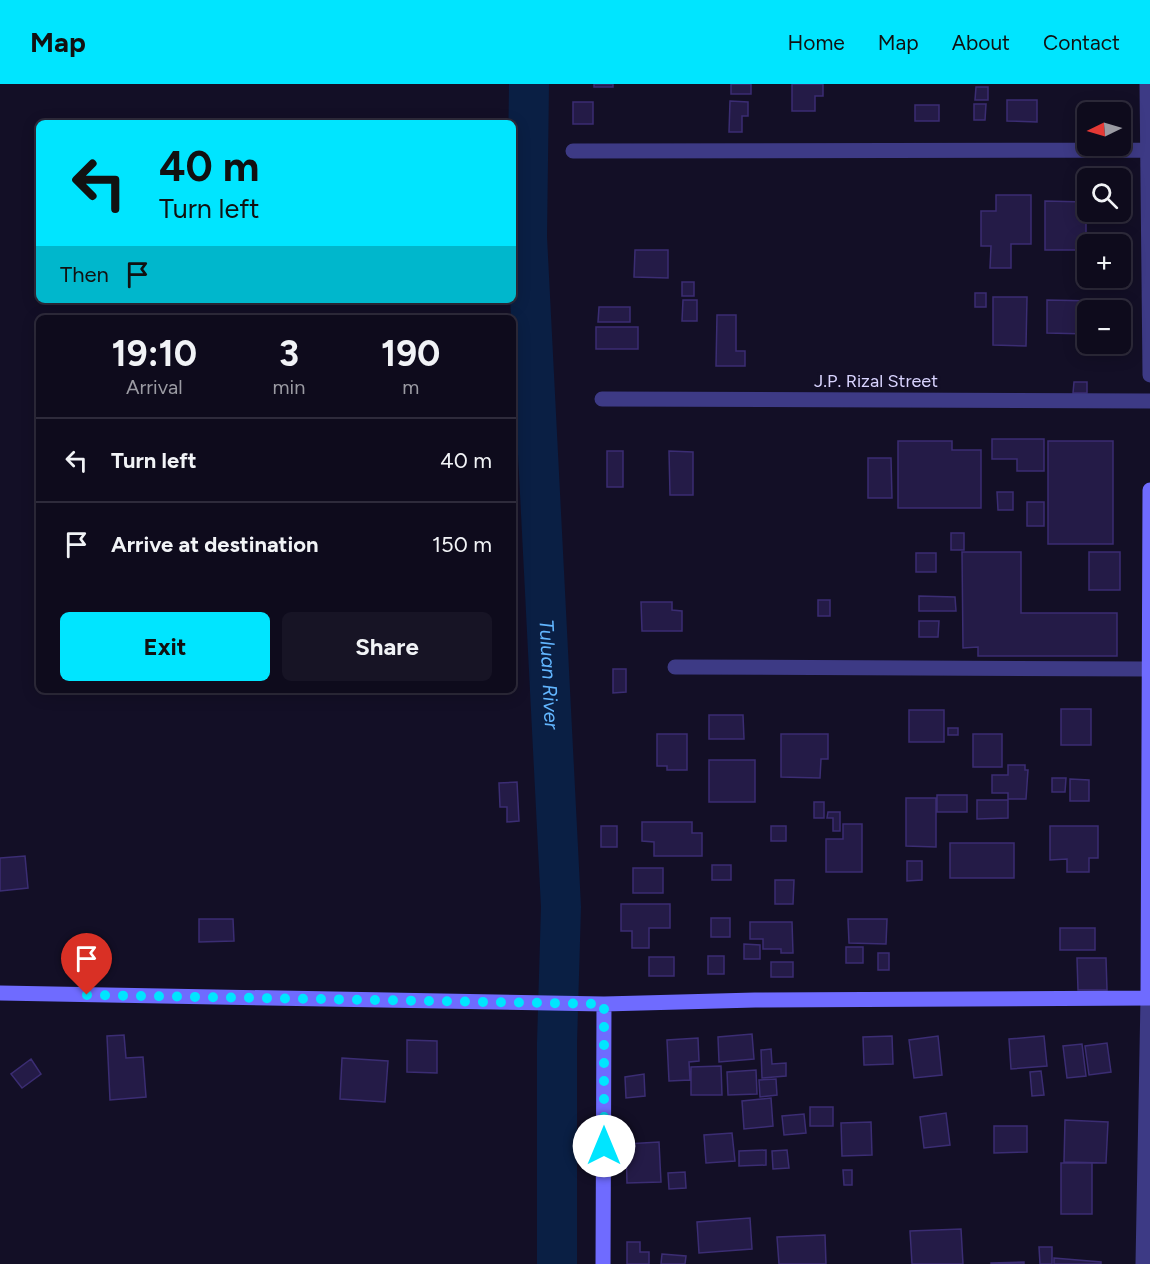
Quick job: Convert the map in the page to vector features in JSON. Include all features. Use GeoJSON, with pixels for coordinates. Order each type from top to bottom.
{"type":"FeatureCollection","features":[{"type":"Feature","properties":{"kind":"main road"},"geometry":{"type":"LineString","coordinates":[[0,993],[604,1004],[755,1000],[1149,998],[1150,490]]}},
{"type":"Feature","properties":{"kind":"main road"},"geometry":{"type":"LineString","coordinates":[[603,1264],[604,1004]]}},
{"type":"Feature","properties":{"kind":"street"},"geometry":{"type":"LineString","coordinates":[[1147,84],[1150,375]]}},
{"type":"Feature","properties":{"kind":"street"},"geometry":{"type":"LineString","coordinates":[[573,151],[1147,150]]}},
{"type":"Feature","properties":{"kind":"street","name":"J.P. Rizal Street"},"geometry":{"type":"LineString","coordinates":[[602,399],[1150,402]]}},
{"type":"Feature","properties":{"kind":"street"},"geometry":{"type":"LineString","coordinates":[[675,667],[1150,669]]}},
{"type":"Feature","properties":{"kind":"street"},"geometry":{"type":"LineString","coordinates":[[1143,1264],[1149,998]]}},
{"type":"Feature","properties":{"kind":"building"},"geometry":{"type":"Polygon","coordinates":[[[594,84],[613,84],[613,87],[594,87],[594,84]]]}},
{"type":"Feature","properties":{"kind":"building"},"geometry":{"type":"Polygon","coordinates":[[[731,84],[751,84],[751,94],[731,94],[731,84]]]}},
{"type":"Feature","properties":{"kind":"building"},"geometry":{"type":"Polygon","coordinates":[[[792,84],[823,84],[823,96],[815,96],[815,111],[792,111],[792,84]]]}},
{"type":"Feature","properties":{"kind":"building"},"geometry":{"type":"Polygon","coordinates":[[[976,87],[988,87],[988,100],[975,100],[976,87]]]}},
{"type":"Feature","properties":{"kind":"building"},"geometry":{"type":"Polygon","coordinates":[[[1007,100],[1037,100],[1037,122],[1007,121],[1007,100]]]}},
{"type":"Feature","properties":{"kind":"building"},"geometry":{"type":"Polygon","coordinates":[[[730,101],[748,102],[748,116],[742,116],[742,132],[729,132],[730,101]]]}},
{"type":"Feature","properties":{"kind":"building"},"geometry":{"type":"Polygon","coordinates":[[[573,102],[593,102],[593,124],[573,124],[573,102]]]}},
{"type":"Feature","properties":{"kind":"building"},"geometry":{"type":"Polygon","coordinates":[[[974,104],[986,104],[985,120],[974,120],[974,104]]]}},
{"type":"Feature","properties":{"kind":"building"},"geometry":{"type":"Polygon","coordinates":[[[915,105],[939,105],[939,121],[915,121],[915,105]]]}},
{"type":"Feature","properties":{"kind":"building"},"geometry":{"type":"Polygon","coordinates":[[[996,195],[1031,195],[1031,244],[1011,244],[1011,268],[990,268],[991,246],[981,246],[981,211],[996,211],[996,195]]]}},
{"type":"Feature","properties":{"kind":"building"},"geometry":{"type":"Polygon","coordinates":[[[1045,201],[1077,202],[1077,222],[1086,222],[1086,234],[1077,234],[1077,250],[1045,250],[1045,201]]]}},
{"type":"Feature","properties":{"kind":"building"},"geometry":{"type":"Polygon","coordinates":[[[635,250],[668,250],[668,278],[634,277],[635,250]]]}},
{"type":"Feature","properties":{"kind":"building"},"geometry":{"type":"Polygon","coordinates":[[[682,282],[694,282],[694,296],[682,296],[682,282]]]}},
{"type":"Feature","properties":{"kind":"building"},"geometry":{"type":"Polygon","coordinates":[[[975,293],[986,293],[986,307],[975,307],[975,293]]]}},
{"type":"Feature","properties":{"kind":"building"},"geometry":{"type":"Polygon","coordinates":[[[993,297],[1027,297],[1026,346],[993,345],[993,297]]]}},
{"type":"Feature","properties":{"kind":"building"},"geometry":{"type":"Polygon","coordinates":[[[683,300],[697,300],[697,321],[682,321],[683,300]]]}},
{"type":"Feature","properties":{"kind":"building"},"geometry":{"type":"Polygon","coordinates":[[[1047,300],[1077,301],[1077,334],[1047,333],[1047,300]]]}},
{"type":"Feature","properties":{"kind":"building"},"geometry":{"type":"Polygon","coordinates":[[[599,307],[630,307],[630,322],[598,322],[599,307]]]}},
{"type":"Feature","properties":{"kind":"building"},"geometry":{"type":"Polygon","coordinates":[[[717,315],[736,315],[736,351],[745,351],[745,366],[716,366],[717,315]]]}},
{"type":"Feature","properties":{"kind":"building"},"geometry":{"type":"Polygon","coordinates":[[[596,327],[638,327],[638,349],[596,349],[596,327]]]}},
{"type":"Feature","properties":{"kind":"building"},"geometry":{"type":"Polygon","coordinates":[[[1074,382],[1087,382],[1087,393],[1073,393],[1074,382]]]}},
{"type":"Feature","properties":{"kind":"building"},"geometry":{"type":"Polygon","coordinates":[[[992,439],[1044,439],[1044,471],[1017,471],[1017,459],[992,459],[992,439]]]}},
{"type":"Feature","properties":{"kind":"building"},"geometry":{"type":"Polygon","coordinates":[[[898,441],[952,441],[952,450],[981,450],[981,508],[898,508],[898,441]]]}},
{"type":"Feature","properties":{"kind":"building"},"geometry":{"type":"Polygon","coordinates":[[[1048,441],[1113,441],[1113,544],[1048,544],[1048,441]]]}},
{"type":"Feature","properties":{"kind":"building"},"geometry":{"type":"Polygon","coordinates":[[[607,451],[623,451],[623,487],[607,487],[607,451]]]}},
{"type":"Feature","properties":{"kind":"building"},"geometry":{"type":"Polygon","coordinates":[[[669,451],[693,452],[693,495],[670,495],[669,451]]]}},
{"type":"Feature","properties":{"kind":"building"},"geometry":{"type":"Polygon","coordinates":[[[868,458],[891,458],[892,498],[868,498],[868,458]]]}},
{"type":"Feature","properties":{"kind":"building"},"geometry":{"type":"Polygon","coordinates":[[[997,492],[1013,492],[1013,510],[998,510],[997,492]]]}},
{"type":"Feature","properties":{"kind":"building"},"geometry":{"type":"Polygon","coordinates":[[[1027,502],[1044,502],[1044,526],[1027,526],[1027,502]]]}},
{"type":"Feature","properties":{"kind":"building"},"geometry":{"type":"Polygon","coordinates":[[[951,533],[964,533],[964,550],[951,550],[951,533]]]}},
{"type":"Feature","properties":{"kind":"building"},"geometry":{"type":"Polygon","coordinates":[[[962,552],[1021,552],[1021,613],[1117,613],[1117,656],[978,656],[978,647],[963,648],[962,552]]]}},
{"type":"Feature","properties":{"kind":"building"},"geometry":{"type":"Polygon","coordinates":[[[1089,552],[1120,552],[1120,590],[1089,590],[1089,552]]]}},
{"type":"Feature","properties":{"kind":"building"},"geometry":{"type":"Polygon","coordinates":[[[916,553],[936,553],[936,572],[916,572],[916,553]]]}},
{"type":"Feature","properties":{"kind":"building"},"geometry":{"type":"Polygon","coordinates":[[[919,596],[955,597],[956,611],[919,611],[919,596]]]}},
{"type":"Feature","properties":{"kind":"building"},"geometry":{"type":"Polygon","coordinates":[[[818,600],[830,600],[830,616],[818,616],[818,600]]]}},
{"type":"Feature","properties":{"kind":"building"},"geometry":{"type":"Polygon","coordinates":[[[641,602],[672,602],[672,610],[682,611],[682,631],[642,631],[641,602]]]}},
{"type":"Feature","properties":{"kind":"building"},"geometry":{"type":"Polygon","coordinates":[[[919,621],[939,621],[938,637],[919,637],[919,621]]]}},
{"type":"Feature","properties":{"kind":"building"},"geometry":{"type":"Polygon","coordinates":[[[613,669],[626,669],[626,692],[613,693],[613,669]]]}},
{"type":"Feature","properties":{"kind":"building"},"geometry":{"type":"Polygon","coordinates":[[[1061,709],[1091,709],[1091,745],[1061,745],[1061,709]]]}},
{"type":"Feature","properties":{"kind":"building"},"geometry":{"type":"Polygon","coordinates":[[[909,710],[944,710],[944,742],[909,742],[909,710]]]}},
{"type":"Feature","properties":{"kind":"building"},"geometry":{"type":"Polygon","coordinates":[[[709,715],[743,715],[744,739],[709,739],[709,715]]]}},
{"type":"Feature","properties":{"kind":"building"},"geometry":{"type":"Polygon","coordinates":[[[948,728],[958,728],[958,735],[948,735],[948,728]]]}},
{"type":"Feature","properties":{"kind":"building"},"geometry":{"type":"Polygon","coordinates":[[[657,734],[687,734],[687,770],[667,770],[667,766],[657,766],[657,734]]]}},
{"type":"Feature","properties":{"kind":"building"},"geometry":{"type":"Polygon","coordinates":[[[781,734],[828,734],[828,759],[821,759],[820,778],[781,777],[781,734]]]}},
{"type":"Feature","properties":{"kind":"building"},"geometry":{"type":"Polygon","coordinates":[[[973,734],[1002,734],[1002,767],[973,767],[973,734]]]}},
{"type":"Feature","properties":{"kind":"building"},"geometry":{"type":"Polygon","coordinates":[[[709,760],[755,760],[755,802],[709,802],[709,760]]]}},
{"type":"Feature","properties":{"kind":"building"},"geometry":{"type":"Polygon","coordinates":[[[1008,765],[1025,765],[1025,770],[1028,770],[1026,799],[1008,799],[1008,793],[992,793],[992,775],[1008,775],[1008,765]]]}},
{"type":"Feature","properties":{"kind":"building"},"geometry":{"type":"Polygon","coordinates":[[[1052,778],[1066,778],[1065,792],[1052,792],[1052,778]]]}},
{"type":"Feature","properties":{"kind":"building"},"geometry":{"type":"Polygon","coordinates":[[[1070,779],[1089,780],[1089,801],[1070,801],[1070,779]]]}},
{"type":"Feature","properties":{"kind":"building"},"geometry":{"type":"Polygon","coordinates":[[[517,782],[519,821],[507,822],[507,807],[500,807],[499,783],[517,782]]]}},
{"type":"Feature","properties":{"kind":"building"},"geometry":{"type":"Polygon","coordinates":[[[937,795],[967,795],[967,812],[937,812],[937,795]]]}},
{"type":"Feature","properties":{"kind":"building"},"geometry":{"type":"Polygon","coordinates":[[[906,798],[936,798],[936,847],[906,846],[906,798]]]}},
{"type":"Feature","properties":{"kind":"building"},"geometry":{"type":"Polygon","coordinates":[[[977,800],[1008,800],[1008,818],[977,819],[977,800]]]}},
{"type":"Feature","properties":{"kind":"building"},"geometry":{"type":"Polygon","coordinates":[[[814,802],[824,802],[824,818],[814,818],[814,802]]]}},
{"type":"Feature","properties":{"kind":"building"},"geometry":{"type":"Polygon","coordinates":[[[828,812],[840,812],[840,831],[833,831],[833,818],[827,818],[828,812]]]}},
{"type":"Feature","properties":{"kind":"building"},"geometry":{"type":"Polygon","coordinates":[[[642,822],[692,822],[692,833],[702,833],[702,856],[654,856],[654,842],[642,841],[642,822]]]}},
{"type":"Feature","properties":{"kind":"building"},"geometry":{"type":"Polygon","coordinates":[[[843,824],[862,824],[862,872],[826,872],[826,839],[843,839],[843,824]]]}},
{"type":"Feature","properties":{"kind":"building"},"geometry":{"type":"Polygon","coordinates":[[[601,826],[617,826],[617,847],[601,847],[601,826]]]}},
{"type":"Feature","properties":{"kind":"building"},"geometry":{"type":"Polygon","coordinates":[[[771,826],[786,826],[786,841],[771,841],[771,826]]]}},
{"type":"Feature","properties":{"kind":"building"},"geometry":{"type":"Polygon","coordinates":[[[1050,826],[1098,826],[1098,858],[1089,858],[1089,872],[1067,872],[1067,859],[1050,860],[1050,826]]]}},
{"type":"Feature","properties":{"kind":"building"},"geometry":{"type":"Polygon","coordinates":[[[950,843],[1014,843],[1014,878],[950,878],[950,843]]]}},
{"type":"Feature","properties":{"kind":"building"},"geometry":{"type":"Polygon","coordinates":[[[25,856],[28,888],[0,891],[0,858],[25,856]]]}},
{"type":"Feature","properties":{"kind":"building"},"geometry":{"type":"Polygon","coordinates":[[[907,861],[922,861],[922,880],[907,881],[907,861]]]}},
{"type":"Feature","properties":{"kind":"building"},"geometry":{"type":"Polygon","coordinates":[[[712,865],[731,865],[731,880],[712,880],[712,865]]]}},
{"type":"Feature","properties":{"kind":"building"},"geometry":{"type":"Polygon","coordinates":[[[633,868],[663,868],[663,893],[633,893],[633,868]]]}},
{"type":"Feature","properties":{"kind":"building"},"geometry":{"type":"Polygon","coordinates":[[[775,880],[794,880],[793,904],[775,904],[775,880]]]}},
{"type":"Feature","properties":{"kind":"building"},"geometry":{"type":"Polygon","coordinates":[[[621,904],[670,904],[670,928],[649,928],[649,948],[632,948],[632,931],[621,931],[621,904]]]}},
{"type":"Feature","properties":{"kind":"building"},"geometry":{"type":"Polygon","coordinates":[[[711,918],[730,918],[730,937],[711,937],[711,918]]]}},
{"type":"Feature","properties":{"kind":"building"},"geometry":{"type":"Polygon","coordinates":[[[199,919],[233,919],[234,941],[199,942],[199,919]]]}},
{"type":"Feature","properties":{"kind":"building"},"geometry":{"type":"Polygon","coordinates":[[[848,919],[887,919],[886,944],[849,943],[848,919]]]}},
{"type":"Feature","properties":{"kind":"building"},"geometry":{"type":"Polygon","coordinates":[[[750,922],[792,922],[793,953],[781,953],[781,949],[763,949],[763,939],[750,939],[750,922]]]}},
{"type":"Feature","properties":{"kind":"building"},"geometry":{"type":"Polygon","coordinates":[[[1060,928],[1095,928],[1095,950],[1060,950],[1060,928]]]}},
{"type":"Feature","properties":{"kind":"building"},"geometry":{"type":"Polygon","coordinates":[[[744,944],[760,945],[760,959],[744,959],[744,944]]]}},
{"type":"Feature","properties":{"kind":"building"},"geometry":{"type":"Polygon","coordinates":[[[846,947],[863,947],[863,963],[846,963],[846,947]]]}},
{"type":"Feature","properties":{"kind":"building"},"geometry":{"type":"Polygon","coordinates":[[[878,953],[889,953],[889,970],[878,970],[878,953]]]}},
{"type":"Feature","properties":{"kind":"building"},"geometry":{"type":"Polygon","coordinates":[[[708,956],[724,956],[724,974],[708,974],[708,956]]]}},
{"type":"Feature","properties":{"kind":"building"},"geometry":{"type":"Polygon","coordinates":[[[649,957],[674,957],[674,976],[649,976],[649,957]]]}},
{"type":"Feature","properties":{"kind":"building"},"geometry":{"type":"Polygon","coordinates":[[[1077,958],[1106,958],[1107,990],[1078,990],[1077,958]]]}},
{"type":"Feature","properties":{"kind":"building"},"geometry":{"type":"Polygon","coordinates":[[[771,962],[793,962],[793,977],[771,977],[771,962]]]}},
{"type":"Feature","properties":{"kind":"building"},"geometry":{"type":"Polygon","coordinates":[[[752,1034],[754,1059],[719,1062],[718,1037],[752,1034]]]}},
{"type":"Feature","properties":{"kind":"building"},"geometry":{"type":"Polygon","coordinates":[[[124,1035],[126,1058],[143,1057],[146,1097],[110,1100],[107,1036],[124,1035]]]}},
{"type":"Feature","properties":{"kind":"building"},"geometry":{"type":"Polygon","coordinates":[[[892,1036],[893,1064],[864,1065],[863,1037],[892,1036]]]}},
{"type":"Feature","properties":{"kind":"building"},"geometry":{"type":"Polygon","coordinates":[[[938,1036],[942,1075],[914,1078],[909,1040],[938,1036]]]}},
{"type":"Feature","properties":{"kind":"building"},"geometry":{"type":"Polygon","coordinates":[[[1044,1036],[1047,1066],[1011,1069],[1009,1039],[1044,1036]]]}},
{"type":"Feature","properties":{"kind":"building"},"geometry":{"type":"Polygon","coordinates":[[[698,1038],[699,1061],[689,1062],[690,1080],[669,1081],[667,1040],[698,1038]]]}},
{"type":"Feature","properties":{"kind":"building"},"geometry":{"type":"Polygon","coordinates":[[[407,1040],[437,1041],[437,1073],[407,1072],[407,1040]]]}},
{"type":"Feature","properties":{"kind":"building"},"geometry":{"type":"Polygon","coordinates":[[[1107,1043],[1111,1072],[1089,1075],[1085,1046],[1107,1043]]]}},
{"type":"Feature","properties":{"kind":"building"},"geometry":{"type":"Polygon","coordinates":[[[1082,1044],[1086,1076],[1067,1078],[1063,1046],[1082,1044]]]}},
{"type":"Feature","properties":{"kind":"building"},"geometry":{"type":"Polygon","coordinates":[[[771,1049],[772,1064],[786,1063],[786,1076],[762,1078],[761,1050],[771,1049]]]}},
{"type":"Feature","properties":{"kind":"building"},"geometry":{"type":"Polygon","coordinates":[[[342,1058],[388,1061],[385,1102],[340,1099],[342,1058]]]}},
{"type":"Feature","properties":{"kind":"building"},"geometry":{"type":"Polygon","coordinates":[[[31,1059],[41,1074],[22,1088],[11,1074],[31,1059]]]}},
{"type":"Feature","properties":{"kind":"building"},"geometry":{"type":"Polygon","coordinates":[[[721,1066],[722,1095],[691,1095],[691,1067],[721,1066]]]}},
{"type":"Feature","properties":{"kind":"building"},"geometry":{"type":"Polygon","coordinates":[[[756,1070],[757,1094],[728,1095],[727,1072],[756,1070]]]}},
{"type":"Feature","properties":{"kind":"building"},"geometry":{"type":"Polygon","coordinates":[[[1041,1071],[1044,1095],[1032,1096],[1030,1072],[1041,1071]]]}},
{"type":"Feature","properties":{"kind":"building"},"geometry":{"type":"Polygon","coordinates":[[[644,1074],[645,1096],[626,1098],[625,1077],[644,1074]]]}},
{"type":"Feature","properties":{"kind":"building"},"geometry":{"type":"Polygon","coordinates":[[[776,1079],[777,1095],[760,1097],[759,1080],[776,1079]]]}},
{"type":"Feature","properties":{"kind":"building"},"geometry":{"type":"Polygon","coordinates":[[[771,1098],[773,1126],[744,1129],[742,1101],[771,1098]]]}},
{"type":"Feature","properties":{"kind":"building"},"geometry":{"type":"Polygon","coordinates":[[[810,1107],[833,1107],[833,1126],[810,1126],[810,1107]]]}},
{"type":"Feature","properties":{"kind":"building"},"geometry":{"type":"Polygon","coordinates":[[[946,1113],[950,1145],[924,1148],[920,1117],[946,1113]]]}},
{"type":"Feature","properties":{"kind":"building"},"geometry":{"type":"Polygon","coordinates":[[[804,1114],[806,1133],[784,1135],[782,1116],[804,1114]]]}},
{"type":"Feature","properties":{"kind":"building"},"geometry":{"type":"Polygon","coordinates":[[[1065,1120],[1108,1122],[1106,1163],[1064,1162],[1065,1120]]]}},
{"type":"Feature","properties":{"kind":"building"},"geometry":{"type":"Polygon","coordinates":[[[871,1122],[872,1155],[842,1156],[841,1123],[871,1122]]]}},
{"type":"Feature","properties":{"kind":"building"},"geometry":{"type":"Polygon","coordinates":[[[994,1126],[1027,1126],[1027,1152],[994,1153],[994,1126]]]}},
{"type":"Feature","properties":{"kind":"building"},"geometry":{"type":"Polygon","coordinates":[[[732,1133],[735,1161],[706,1163],[704,1135],[732,1133]]]}},
{"type":"Feature","properties":{"kind":"building"},"geometry":{"type":"Polygon","coordinates":[[[659,1142],[661,1182],[627,1183],[626,1144],[659,1142]]]}},
{"type":"Feature","properties":{"kind":"building"},"geometry":{"type":"Polygon","coordinates":[[[766,1150],[766,1165],[739,1166],[739,1151],[766,1150]]]}},
{"type":"Feature","properties":{"kind":"building"},"geometry":{"type":"Polygon","coordinates":[[[787,1150],[789,1168],[773,1169],[772,1151],[787,1150]]]}},
{"type":"Feature","properties":{"kind":"building"},"geometry":{"type":"Polygon","coordinates":[[[1061,1163],[1092,1163],[1092,1214],[1061,1214],[1061,1163]]]}},
{"type":"Feature","properties":{"kind":"building"},"geometry":{"type":"Polygon","coordinates":[[[843,1170],[852,1170],[852,1185],[844,1185],[843,1170]]]}},
{"type":"Feature","properties":{"kind":"building"},"geometry":{"type":"Polygon","coordinates":[[[685,1172],[686,1188],[669,1189],[668,1173],[685,1172]]]}},
{"type":"Feature","properties":{"kind":"building"},"geometry":{"type":"Polygon","coordinates":[[[750,1218],[752,1249],[699,1253],[697,1222],[750,1218]]]}},
{"type":"Feature","properties":{"kind":"building"},"geometry":{"type":"Polygon","coordinates":[[[961,1229],[963,1264],[912,1264],[910,1231],[961,1229]]]}},
{"type":"Feature","properties":{"kind":"building"},"geometry":{"type":"Polygon","coordinates":[[[825,1235],[826,1264],[779,1264],[777,1237],[825,1235]]]}},
{"type":"Feature","properties":{"kind":"building"},"geometry":{"type":"Polygon","coordinates":[[[627,1242],[640,1242],[640,1252],[649,1252],[649,1264],[627,1264],[627,1242]]]}},
{"type":"Feature","properties":{"kind":"building"},"geometry":{"type":"Polygon","coordinates":[[[1039,1247],[1052,1247],[1052,1264],[1040,1264],[1039,1247]]]}},
{"type":"Feature","properties":{"kind":"building"},"geometry":{"type":"Polygon","coordinates":[[[662,1254],[686,1256],[685,1264],[661,1264],[662,1254]]]}},
{"type":"Feature","properties":{"kind":"building"},"geometry":{"type":"Polygon","coordinates":[[[1054,1258],[1101,1262],[1101,1264],[1054,1264],[1054,1258]]]}},
{"type":"Feature","properties":{"kind":"building"},"geometry":{"type":"Polygon","coordinates":[[[1024,1262],[1024,1264],[991,1264],[991,1263],[1024,1262]]]}},
{"type":"Feature","properties":{"kind":"waterway","name":"Tuluan River"},"geometry":{"type":"LineString","coordinates":[[529,84],[527,237],[561,907],[557,1043],[557,1264]]}},
{"type":"Feature","properties":{"kind":"route"},"geometry":{"type":"LineString","coordinates":[[87,995],[604,1004],[604,1146]]}}]}
